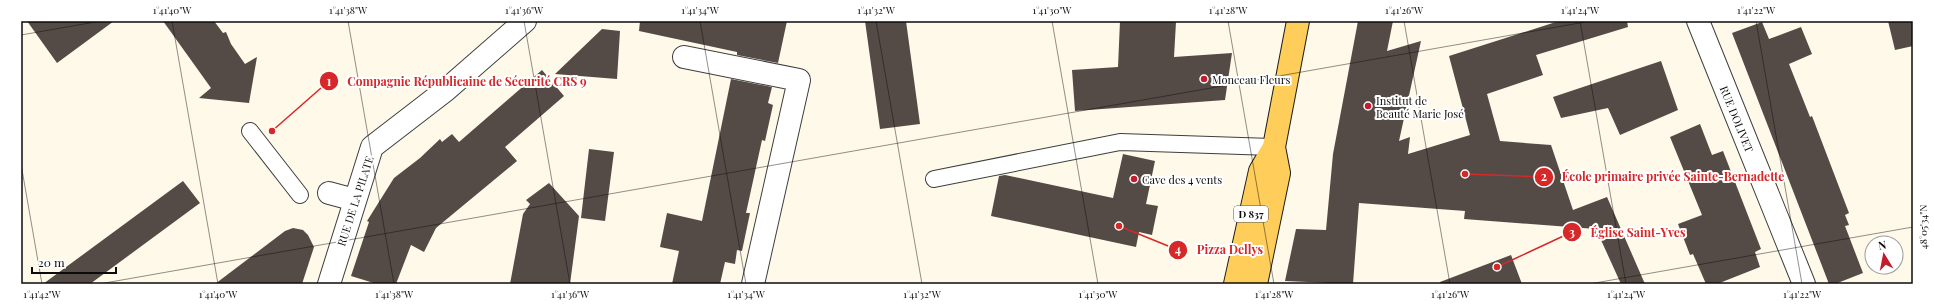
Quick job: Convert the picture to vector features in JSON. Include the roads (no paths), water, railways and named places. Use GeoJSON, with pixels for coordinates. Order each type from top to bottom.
{"type":"FeatureCollection","features":[{"type":"Feature","properties":{"kind":"main road","name":"D 837"},"geometry":{"type":"LineString","coordinates":[[1235,284],[1260,171],[1274,147],[1298,21]]}},
{"type":"Feature","properties":{"kind":"main road","name":"D 837"},"geometry":{"type":"LineString","coordinates":[[1256,284],[1279,173],[1274,147]]}},
{"type":"Feature","properties":{"kind":"street","name":"RUE DE LA PILATE"},"geometry":{"type":"LineString","coordinates":[[328,284],[372,147],[446,90],[524,21]]}},
{"type":"Feature","properties":{"kind":"street","name":"RUE DOLIVET"},"geometry":{"type":"LineString","coordinates":[[1698,21],[1804,284]]}},
{"type":"Feature","properties":{"kind":"street"},"geometry":{"type":"LineString","coordinates":[[684,57],[799,80],[753,284]]}},
{"type":"Feature","properties":{"kind":"street"},"geometry":{"type":"LineString","coordinates":[[329,193],[355,200]]}},
{"type":"Feature","properties":{"kind":"lane"},"geometry":{"type":"LineString","coordinates":[[250,131],[300,195]]}},
{"type":"Feature","properties":{"kind":"lane"},"geometry":{"type":"LineString","coordinates":[[934,179],[1120,142],[1274,147]]}},
{"type":"Feature","properties":{"kind":"place","name":"Monceau Fleurs"},"geometry":{"type":"Point","coordinates":[1204,79]}},
{"type":"Feature","properties":{"kind":"place","name":"Institut de Beauté Marie José"},"geometry":{"type":"Point","coordinates":[1368,106]}},
{"type":"Feature","properties":{"kind":"place","name":"Compagnie Républicaine de Sécurité CRS 9"},"geometry":{"type":"Point","coordinates":[272,131]}},
{"type":"Feature","properties":{"kind":"place","name":"École primaire privée Sainte-Bernadette"},"geometry":{"type":"Point","coordinates":[1465,174]}},
{"type":"Feature","properties":{"kind":"place","name":"Cave des 4 vents"},"geometry":{"type":"Point","coordinates":[1134,179]}},
{"type":"Feature","properties":{"kind":"place","name":"Pizza Dellys"},"geometry":{"type":"Point","coordinates":[1119,226]}},
{"type":"Feature","properties":{"kind":"place","name":"Église Saint-Yves"},"geometry":{"type":"Point","coordinates":[1497,267]}}]}
